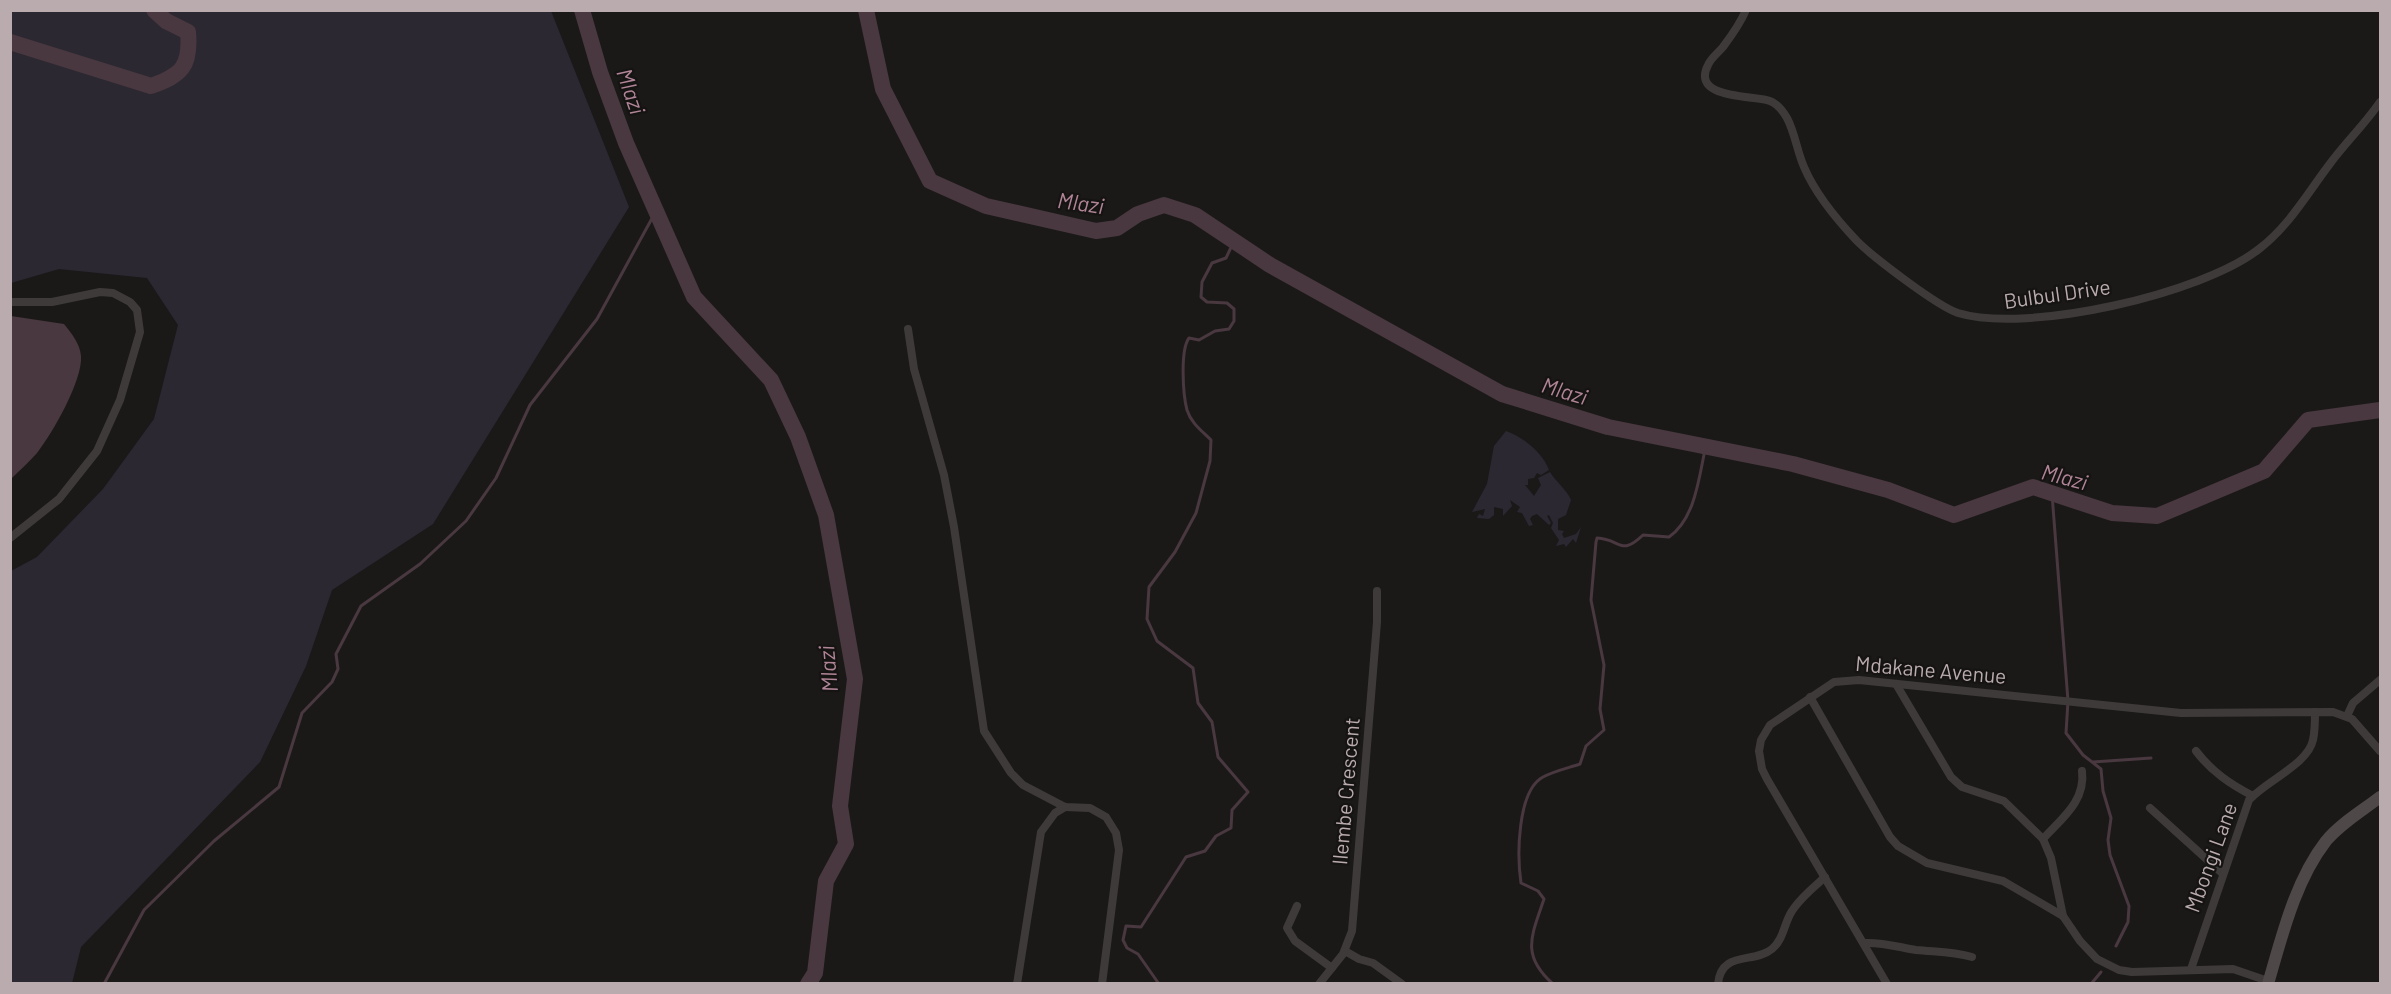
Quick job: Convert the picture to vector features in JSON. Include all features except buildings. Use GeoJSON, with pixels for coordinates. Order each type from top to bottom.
{"type":"FeatureCollection","features":[{"type":"Feature","properties":{"kind":"street","name":"Bulbul Drive"},"geometry":{"type":"LineString","coordinates":[[1746,10],[1734,32],[1709,63],[1706,76],[1709,85],[1724,93],[1765,99],[1776,104],[1790,124],[1805,169],[1857,241],[1880,261],[1951,310],[1984,318],[1999,320],[2031,317],[2142,300],[2188,286],[2232,265],[2258,250],[2289,220],[2329,165],[2380,102]]}},
{"type":"Feature","properties":{"kind":"street"},"geometry":{"type":"LineString","coordinates":[[10,302],[52,302],[100,292],[113,293],[130,302],[137,310],[140,332],[120,400],[98,451],[58,499],[10,538]]}},
{"type":"Feature","properties":{"kind":"street"},"geometry":{"type":"LineString","coordinates":[[908,329],[914,369],[944,475],[954,527],[984,731],[1011,773],[1023,785],[1065,807],[1081,806],[1098,812],[1112,825],[1118,841],[1102,984]]}},
{"type":"Feature","properties":{"kind":"street","name":"Ilembe Crescent"},"geometry":{"type":"LineString","coordinates":[[1319,984],[1345,951],[1350,940],[1377,622],[1377,591]]}},
{"type":"Feature","properties":{"kind":"street","name":"Mdakane Avenue"},"geometry":{"type":"LineString","coordinates":[[1887,984],[1762,769],[1759,752],[1761,740],[1770,725],[1810,698],[1841,680],[2181,713],[2333,712],[2347,716]]}},
{"type":"Feature","properties":{"kind":"street"},"geometry":{"type":"LineString","coordinates":[[2380,680],[2353,702],[2347,716],[2380,751]]}},
{"type":"Feature","properties":{"kind":"street"},"geometry":{"type":"LineString","coordinates":[[1896,684],[1951,777],[1962,787],[2004,801],[2043,839],[2052,858],[2063,916],[2080,941],[2097,959],[2132,972],[2233,969],[2268,982],[2307,870],[2335,832],[2380,797]]}},
{"type":"Feature","properties":{"kind":"street"},"geometry":{"type":"LineString","coordinates":[[1810,698],[1890,837],[1898,846],[1927,863],[2003,881],[2063,916]]}},
{"type":"Feature","properties":{"kind":"street","name":"Mbongi Lane"},"geometry":{"type":"LineString","coordinates":[[2191,969],[2222,873],[2253,796],[2301,760],[2311,748],[2315,712]]}},
{"type":"Feature","properties":{"kind":"street"},"geometry":{"type":"LineString","coordinates":[[2196,751],[2205,764],[2225,781],[2253,796]]}},
{"type":"Feature","properties":{"kind":"street"},"geometry":{"type":"LineString","coordinates":[[2043,839],[2079,797],[2084,782],[2082,771]]}},
{"type":"Feature","properties":{"kind":"street"},"geometry":{"type":"LineString","coordinates":[[1017,984],[1038,842],[1047,821],[1065,807]]}},
{"type":"Feature","properties":{"kind":"street"},"geometry":{"type":"LineString","coordinates":[[2150,808],[2222,873]]}},
{"type":"Feature","properties":{"kind":"street"},"geometry":{"type":"LineString","coordinates":[[1718,984],[1721,970],[1731,961],[1761,955],[1771,950],[1779,941],[1793,909],[1825,877]]}},
{"type":"Feature","properties":{"kind":"street"},"geometry":{"type":"LineString","coordinates":[[1297,906],[1287,928],[1295,941],[1332,968]]}},
{"type":"Feature","properties":{"kind":"street"},"geometry":{"type":"LineString","coordinates":[[1864,943],[1887,943],[1920,950],[1952,950],[1972,957]]}},
{"type":"Feature","properties":{"kind":"street"},"geometry":{"type":"LineString","coordinates":[[1345,951],[1373,963],[1402,984]]}},
{"type":"Feature","properties":{"kind":"shaded area"},"geometry":{"type":"Polygon","coordinates":[[[11,10],[551,11],[629,207],[433,524],[332,590],[306,666],[260,762],[81,947],[72,983],[11,983],[11,571],[37,557],[103,489],[154,419],[178,325],[147,278],[59,269],[11,283],[11,10]]]}},
{"type":"Feature","properties":{"kind":"shaded area"},"geometry":{"type":"Polygon","coordinates":[[[11,316],[64,324],[73,335],[81,356],[77,379],[58,420],[37,453],[11,479],[11,316]]]}},
{"type":"Feature","properties":{"kind":"shaded area"},"geometry":{"type":"Polygon","coordinates":[[[1506,431],[1532,446],[1549,470],[1541,475],[1537,473],[1534,478],[1528,479],[1528,485],[1525,485],[1534,496],[1541,485],[1538,478],[1550,472],[1569,496],[1571,500],[1566,515],[1558,519],[1558,530],[1564,531],[1562,534],[1564,538],[1576,534],[1581,527],[1576,543],[1573,539],[1566,547],[1564,544],[1556,546],[1559,540],[1551,528],[1553,523],[1549,515],[1547,516],[1551,523],[1549,525],[1537,514],[1530,519],[1533,525],[1529,526],[1522,513],[1517,512],[1520,507],[1510,500],[1512,506],[1503,516],[1503,509],[1494,507],[1494,515],[1489,519],[1477,518],[1479,514],[1483,516],[1485,509],[1472,512],[1487,484],[1494,446],[1506,431]]]}},
{"type":"Feature","properties":{"kind":"waterway"},"geometry":{"type":"LineString","coordinates":[[10,42],[151,86],[170,78],[182,68],[186,61],[189,44],[188,32],[166,21],[154,10]]}},
{"type":"Feature","properties":{"kind":"waterway","name":"Mlazi"},"geometry":{"type":"LineString","coordinates":[[582,10],[600,72],[626,143],[694,297],[771,380],[798,437],[826,515],[855,679],[840,806],[846,844],[826,881],[815,973],[808,984]]}},
{"type":"Feature","properties":{"kind":"waterway","name":"Mlazi"},"geometry":{"type":"LineString","coordinates":[[866,10],[883,89],[930,181],[986,206],[1096,231],[1117,228],[1138,214],[1164,205],[1195,215],[1270,265],[1502,394],[1608,427],[1793,464],[1888,490],[1954,515],[2033,487],[2112,513],[2157,516],[2264,471],[2308,420],[2380,410]]}},
{"type":"Feature","properties":{"kind":"waterway"},"geometry":{"type":"LineString","coordinates":[[104,984],[144,910],[214,841],[279,787],[302,713],[332,682],[338,669],[336,654],[361,606],[420,564],[466,521],[496,478],[530,405],[597,319],[656,211]]}},
{"type":"Feature","properties":{"kind":"waterway"},"geometry":{"type":"LineString","coordinates":[[1159,984],[1138,954],[1127,948],[1123,940],[1126,926],[1141,927],[1186,857],[1205,851],[1216,836],[1231,828],[1232,810],[1248,792],[1218,757],[1212,722],[1198,703],[1193,668],[1157,641],[1147,619],[1149,587],[1175,552],[1196,513],[1210,461],[1211,440],[1194,423],[1187,410],[1184,394],[1184,352],[1189,338],[1199,340],[1215,331],[1229,329],[1234,321],[1234,309],[1227,303],[1207,302],[1201,297],[1202,282],[1212,263],[1226,258],[1234,241]]}},
{"type":"Feature","properties":{"kind":"waterway"},"geometry":{"type":"LineString","coordinates":[[1553,984],[1536,964],[1532,954],[1533,934],[1544,899],[1538,891],[1521,883],[1519,841],[1524,810],[1534,784],[1556,771],[1580,764],[1586,746],[1604,730],[1600,709],[1604,665],[1591,600],[1597,538],[1625,546],[1643,535],[1669,537],[1678,529],[1691,508],[1706,445]]}},
{"type":"Feature","properties":{"kind":"waterway"},"geometry":{"type":"LineString","coordinates":[[2052,494],[2068,701],[2066,733],[2083,755],[2101,769],[2103,791],[2111,818],[2108,840],[2110,855],[2129,906],[2128,922],[2116,946]]}},
{"type":"Feature","properties":{"kind":"waterway"},"geometry":{"type":"LineString","coordinates":[[2093,762],[2151,758]]}},
{"type":"Feature","properties":{"kind":"waterway"},"geometry":{"type":"LineString","coordinates":[[2091,984],[2101,972]]}}]}
